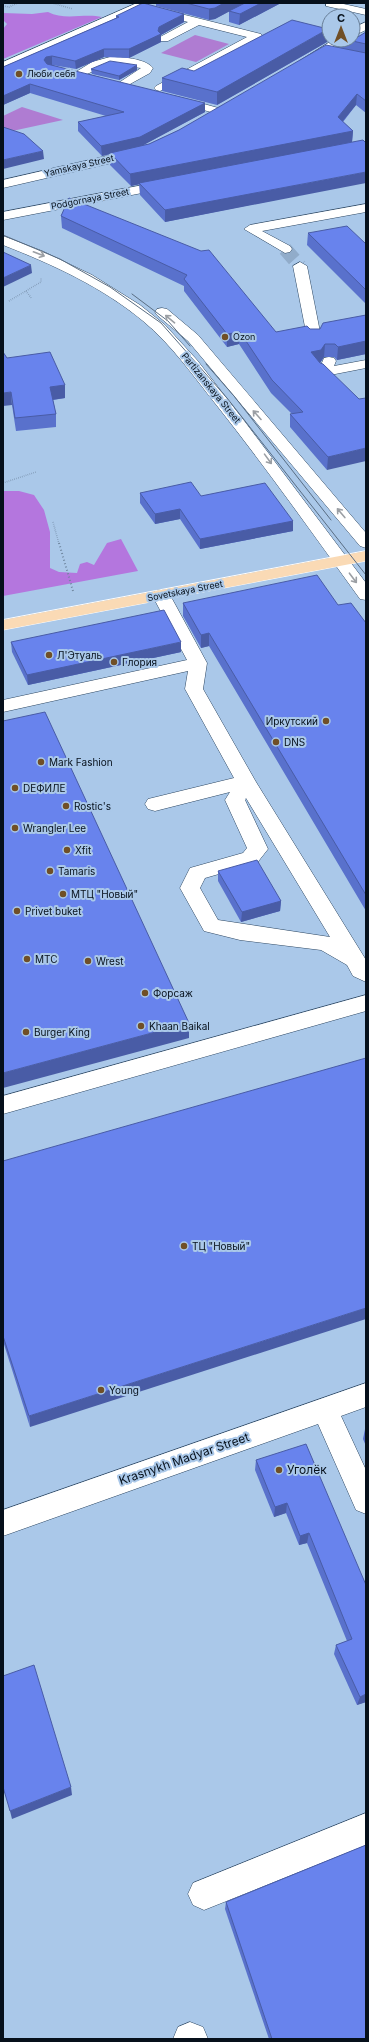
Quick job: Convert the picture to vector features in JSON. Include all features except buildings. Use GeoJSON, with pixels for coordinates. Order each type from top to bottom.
{"type":"FeatureCollection","features":[{"type":"Feature","properties":{"kind":"main road","name":"Sovetskaya Street"},"geometry":{"type":"LineString","coordinates":[[3,625],[366,556]]}},
{"type":"Feature","properties":{"kind":"street"},"geometry":{"type":"LineString","coordinates":[[330,4],[366,12]]}},
{"type":"Feature","properties":{"kind":"street"},"geometry":{"type":"LineString","coordinates":[[3,66],[20,60],[138,6],[257,36],[160,88]]}},
{"type":"Feature","properties":{"kind":"street"},"geometry":{"type":"LineString","coordinates":[[213,25],[225,19]]}},
{"type":"Feature","properties":{"kind":"street"},"geometry":{"type":"LineString","coordinates":[[164,38],[198,21]]}},
{"type":"Feature","properties":{"kind":"street"},"geometry":{"type":"LineString","coordinates":[[297,66],[327,48]]}},
{"type":"Feature","properties":{"kind":"street"},"geometry":{"type":"LineString","coordinates":[[323,50],[343,55]]}},
{"type":"Feature","properties":{"kind":"street"},"geometry":{"type":"LineString","coordinates":[[77,75],[106,60],[112,59],[145,66],[147,68],[146,71],[120,86]]}},
{"type":"Feature","properties":{"kind":"street"},"geometry":{"type":"LineString","coordinates":[[20,60],[33,63]]}},
{"type":"Feature","properties":{"kind":"street"},"geometry":{"type":"LineString","coordinates":[[65,72],[135,89]]}},
{"type":"Feature","properties":{"kind":"street"},"geometry":{"type":"LineString","coordinates":[[148,92],[218,111]]}},
{"type":"Feature","properties":{"kind":"street"},"geometry":{"type":"LineString","coordinates":[[206,118],[232,104]]}},
{"type":"Feature","properties":{"kind":"street","name":"Yamskaya Street"},"geometry":{"type":"LineString","coordinates":[[3,184],[151,148]]}},
{"type":"Feature","properties":{"kind":"street","name":"Podgornaya Street"},"geometry":{"type":"LineString","coordinates":[[3,216],[182,181]]}},
{"type":"Feature","properties":{"kind":"street"},"geometry":{"type":"LineString","coordinates":[[285,249],[250,229],[366,208]]}},
{"type":"Feature","properties":{"kind":"street","name":"Partizanskaya Street"},"geometry":{"type":"LineString","coordinates":[[3,225],[94,268],[146,299],[193,338],[366,543]]}},
{"type":"Feature","properties":{"kind":"street","name":"Partizanskaya Street"},"geometry":{"type":"LineString","coordinates":[[3,240],[51,259],[92,280],[135,308],[169,336],[258,447],[340,562],[366,595]]}},
{"type":"Feature","properties":{"kind":"street"},"geometry":{"type":"LineString","coordinates":[[300,266],[314,337]]}},
{"type":"Feature","properties":{"kind":"street"},"geometry":{"type":"LineString","coordinates":[[329,361],[325,372],[366,364]]}},
{"type":"Feature","properties":{"kind":"street"},"geometry":{"type":"LineString","coordinates":[[160,595],[198,663],[194,689],[246,782],[360,967]]}},
{"type":"Feature","properties":{"kind":"street"},"geometry":{"type":"LineString","coordinates":[[3,706],[198,663]]}},
{"type":"Feature","properties":{"kind":"street"},"geometry":{"type":"LineString","coordinates":[[155,804],[246,782]]}},
{"type":"Feature","properties":{"kind":"street"},"geometry":{"type":"LineString","coordinates":[[246,782],[235,800],[258,849],[250,858],[197,873],[190,888],[211,926],[240,932],[325,943],[360,967]]}},
{"type":"Feature","properties":{"kind":"street"},"geometry":{"type":"LineString","coordinates":[[3,1105],[366,1003]]}},
{"type":"Feature","properties":{"kind":"street","name":"Krasnykh Madyar Street"},"geometry":{"type":"LineString","coordinates":[[3,1523],[366,1395]]}},
{"type":"Feature","properties":{"kind":"street"},"geometry":{"type":"LineString","coordinates":[[326,1409],[366,1501]]}},
{"type":"Feature","properties":{"kind":"street"},"geometry":{"type":"LineString","coordinates":[[204,1894],[366,1829]]}},
{"type":"Feature","properties":{"kind":"path"},"geometry":{"type":"LineString","coordinates":[[3,6],[9,7],[18,3]]}},
{"type":"Feature","properties":{"kind":"path"},"geometry":{"type":"LineString","coordinates":[[52,3],[73,8]]}},
{"type":"Feature","properties":{"kind":"path"},"geometry":{"type":"LineString","coordinates":[[9,301],[41,282],[40,277]]}},
{"type":"Feature","properties":{"kind":"path"},"geometry":{"type":"LineString","coordinates":[[26,291],[32,299]]}},
{"type":"Feature","properties":{"kind":"path"},"geometry":{"type":"LineString","coordinates":[[3,483],[36,472]]}},
{"type":"Feature","properties":{"kind":"path"},"geometry":{"type":"LineString","coordinates":[[53,522],[73,592]]}},
{"type":"Feature","properties":{"kind":"shaded area"},"geometry":{"type":"Polygon","coordinates":[[[48,12],[61,16],[102,17],[3,59],[3,29],[7,24],[3,20],[3,13],[32,14],[48,12]]]}},
{"type":"Feature","properties":{"kind":"shaded area"},"geometry":{"type":"Polygon","coordinates":[[[195,35],[229,44],[196,62],[161,53],[195,35]]]}},
{"type":"Feature","properties":{"kind":"shaded area"},"geometry":{"type":"Polygon","coordinates":[[[22,107],[63,120],[3,133],[3,116],[22,107]]]}},
{"type":"Feature","properties":{"kind":"shaded area"},"geometry":{"type":"Polygon","coordinates":[[[3,491],[19,491],[34,495],[44,510],[50,532],[50,568],[59,572],[77,573],[80,564],[87,562],[94,565],[107,543],[121,539],[138,571],[3,596],[3,491]]]}},
{"type":"Feature","properties":{"kind":"tunnel"},"geometry":{"type":"LineString","coordinates":[[285,249],[300,266]]}},
{"type":"Feature","properties":{"kind":"tram line"},"geometry":{"type":"LineString","coordinates":[[3,235],[60,259],[110,287],[161,323],[227,398],[366,575]]}},
{"type":"Feature","properties":{"kind":"tram line"},"geometry":{"type":"LineString","coordinates":[[132,294],[168,321],[190,346]]}},
{"type":"Feature","properties":{"kind":"tram line"},"geometry":{"type":"LineString","coordinates":[[206,364],[234,396],[331,520]]}},
{"type":"Feature","properties":{"kind":"place","name":"Люби себя"},"geometry":{"type":"Point","coordinates":[19,74]}},
{"type":"Feature","properties":{"kind":"place","name":"Ozon"},"geometry":{"type":"Point","coordinates":[225,337]}},
{"type":"Feature","properties":{"kind":"place","name":"Л'Этуаль"},"geometry":{"type":"Point","coordinates":[49,655]}},
{"type":"Feature","properties":{"kind":"place","name":"Глория"},"geometry":{"type":"Point","coordinates":[114,662]}},
{"type":"Feature","properties":{"kind":"place","name":"Иркутский"},"geometry":{"type":"Point","coordinates":[326,721]}},
{"type":"Feature","properties":{"kind":"place","name":"DNS"},"geometry":{"type":"Point","coordinates":[276,742]}},
{"type":"Feature","properties":{"kind":"place","name":"Mark Fashion"},"geometry":{"type":"Point","coordinates":[41,762]}},
{"type":"Feature","properties":{"kind":"place","name":"DЕФИЛЕ"},"geometry":{"type":"Point","coordinates":[15,788]}},
{"type":"Feature","properties":{"kind":"place","name":"Rostic's"},"geometry":{"type":"Point","coordinates":[66,806]}},
{"type":"Feature","properties":{"kind":"place","name":"Wrangler Lee"},"geometry":{"type":"Point","coordinates":[15,828]}},
{"type":"Feature","properties":{"kind":"place","name":"Xfit"},"geometry":{"type":"Point","coordinates":[67,850]}},
{"type":"Feature","properties":{"kind":"place","name":"Tamaris"},"geometry":{"type":"Point","coordinates":[50,871]}},
{"type":"Feature","properties":{"kind":"place","name":"МТЦ \"Новый\""},"geometry":{"type":"Point","coordinates":[63,894]}},
{"type":"Feature","properties":{"kind":"place","name":"Privet buket"},"geometry":{"type":"Point","coordinates":[17,911]}},
{"type":"Feature","properties":{"kind":"place","name":"МТС"},"geometry":{"type":"Point","coordinates":[27,959]}},
{"type":"Feature","properties":{"kind":"place","name":"Wrest"},"geometry":{"type":"Point","coordinates":[88,961]}},
{"type":"Feature","properties":{"kind":"place","name":"Форсаж"},"geometry":{"type":"Point","coordinates":[145,993]}},
{"type":"Feature","properties":{"kind":"place","name":"Khaan Baikal"},"geometry":{"type":"Point","coordinates":[141,1026]}},
{"type":"Feature","properties":{"kind":"place","name":"Burger King"},"geometry":{"type":"Point","coordinates":[26,1032]}},
{"type":"Feature","properties":{"kind":"place","name":"ТЦ \"Новый\""},"geometry":{"type":"Point","coordinates":[184,1246]}},
{"type":"Feature","properties":{"kind":"place","name":"Young"},"geometry":{"type":"Point","coordinates":[101,1390]}},
{"type":"Feature","properties":{"kind":"place","name":"Уголёк"},"geometry":{"type":"Point","coordinates":[279,1470]}}]}
